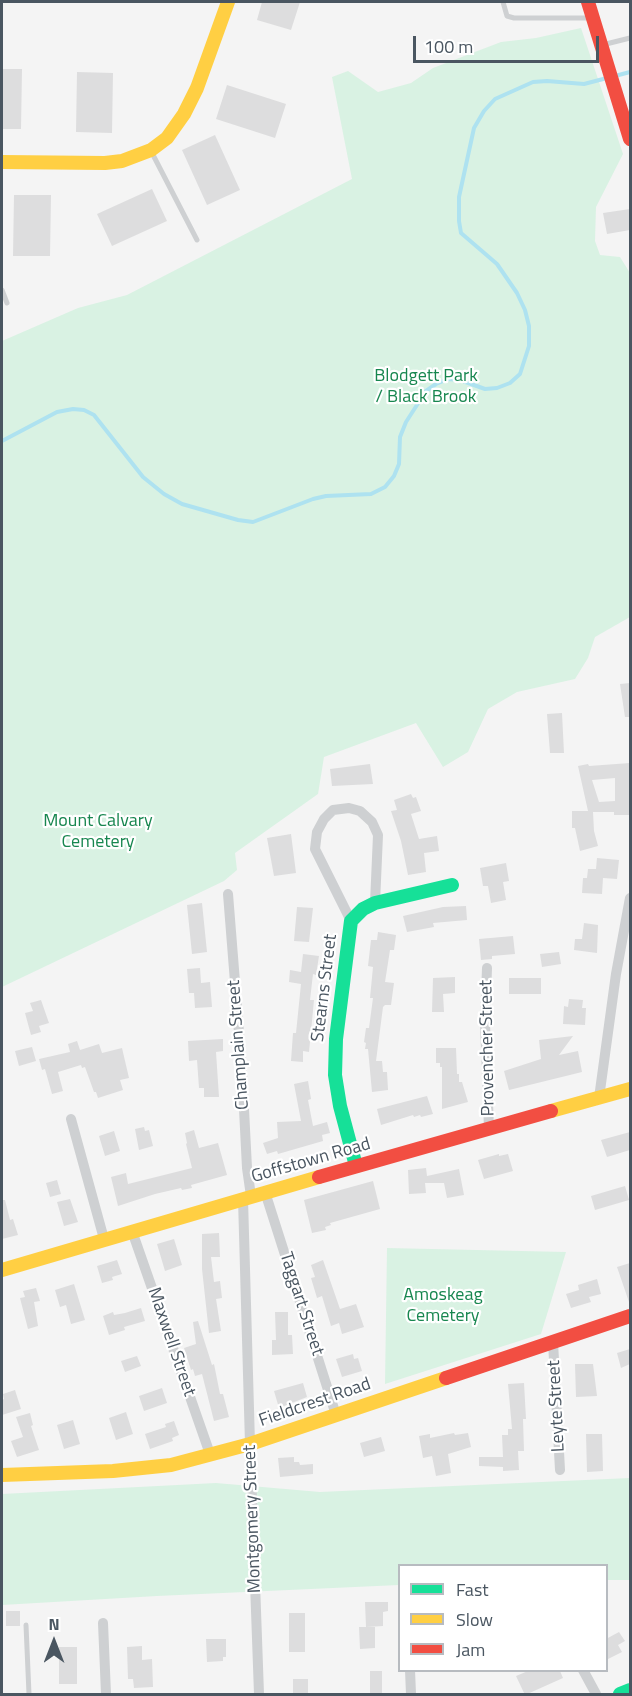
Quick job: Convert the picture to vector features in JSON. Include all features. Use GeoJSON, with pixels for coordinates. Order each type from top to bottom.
{"type":"FeatureCollection","features":[{"type":"Feature","properties":{"kind":"street"},"geometry":{"type":"LineString","coordinates":[[2,162],[105,163],[122,160],[150,150],[167,138],[184,114],[202,74],[228,2]]}},
{"type":"Feature","properties":{"kind":"street"},"geometry":{"type":"LineString","coordinates":[[588,2],[630,139]]}},
{"type":"Feature","properties":{"kind":"street"},"geometry":{"type":"LineString","coordinates":[[351,921],[315,849],[317,832],[324,819],[333,810],[349,808],[360,811],[372,822],[378,835],[375,903]]}},
{"type":"Feature","properties":{"kind":"street","name":"Stearns Street"},"geometry":{"type":"LineString","coordinates":[[356,1166],[339,1106],[334,1075],[336,1039],[351,921],[363,909],[375,903],[452,885]]}},
{"type":"Feature","properties":{"kind":"street","name":"Champlain Street"},"geometry":{"type":"LineString","coordinates":[[228,894],[247,1168],[253,1196]]}},
{"type":"Feature","properties":{"kind":"street"},"geometry":{"type":"LineString","coordinates":[[599,1098],[616,974],[630,898]]}},
{"type":"Feature","properties":{"kind":"street","name":"Provencher Street"},"geometry":{"type":"LineString","coordinates":[[487,968],[485,1023],[489,1129]]}},
{"type":"Feature","properties":{"kind":"street","name":"Goffstown Road"},"geometry":{"type":"LineString","coordinates":[[2,1270],[356,1166],[630,1089]]}},
{"type":"Feature","properties":{"kind":"street"},"geometry":{"type":"LineString","coordinates":[[71,1119],[105,1239]]}},
{"type":"Feature","properties":{"kind":"street","name":"Taggart Street"},"geometry":{"type":"LineString","coordinates":[[253,1196],[336,1415]]}},
{"type":"Feature","properties":{"kind":"street","name":"Montgomery Street"},"geometry":{"type":"LineString","coordinates":[[253,1196],[250,1444],[259,1695]]}},
{"type":"Feature","properties":{"kind":"street","name":"Maxwell Street"},"geometry":{"type":"LineString","coordinates":[[132,1231],[210,1454]]}},
{"type":"Feature","properties":{"kind":"street","name":"Fieldcrest Road"},"geometry":{"type":"LineString","coordinates":[[2,1475],[156,1468],[250,1444],[630,1316]]}},
{"type":"Feature","properties":{"kind":"street","name":"Leyte Street"},"geometry":{"type":"LineString","coordinates":[[553,1342],[560,1470]]}},
{"type":"Feature","properties":{"kind":"street"},"geometry":{"type":"LineString","coordinates":[[103,1623],[106,1695]]}},
{"type":"Feature","properties":{"kind":"street"},"geometry":{"type":"LineString","coordinates":[[410,1672],[411,1695]]}},
{"type":"Feature","properties":{"kind":"street"},"geometry":{"type":"LineString","coordinates":[[584,1672],[596,1695]]}},
{"type":"Feature","properties":{"kind":"street"},"geometry":{"type":"LineString","coordinates":[[621,1695],[630,1689]]}},
{"type":"Feature","properties":{"kind":"lane"},"geometry":{"type":"LineString","coordinates":[[503,2],[507,16],[514,18],[592,18]]}},
{"type":"Feature","properties":{"kind":"lane"},"geometry":{"type":"LineString","coordinates":[[602,51],[630,38]]}},
{"type":"Feature","properties":{"kind":"lane"},"geometry":{"type":"LineString","coordinates":[[150,150],[197,240]]}},
{"type":"Feature","properties":{"kind":"lane"},"geometry":{"type":"LineString","coordinates":[[2,290],[7,303]]}},
{"type":"Feature","properties":{"kind":"lane"},"geometry":{"type":"LineString","coordinates":[[26,1625],[29,1695]]}},
{"type":"Feature","properties":{"kind":"green space","name":"Blodgett Park / Black Brook"},"geometry":{"type":"Polygon","coordinates":[[[581,28],[623,154],[596,207],[595,241],[600,255],[620,257],[630,273],[630,617],[595,637],[588,658],[575,679],[517,692],[488,709],[468,752],[443,767],[416,723],[324,757],[318,794],[235,853],[237,870],[224,881],[2,987],[2,341],[78,308],[127,295],[352,179],[332,77],[348,71],[378,92],[411,83],[433,68],[501,42],[536,38],[581,28]]]}},
{"type":"Feature","properties":{"kind":"green space","name":"Amoskeag Cemetery"},"geometry":{"type":"Polygon","coordinates":[[[387,1248],[566,1252],[541,1334],[385,1384],[387,1248]]]}},
{"type":"Feature","properties":{"kind":"green space"},"geometry":{"type":"Polygon","coordinates":[[[630,1478],[630,1580],[608,1580],[608,1564],[398,1564],[398,1585],[2,1605],[2,1494],[216,1483],[320,1492],[630,1478]]]}},
{"type":"Feature","properties":{"kind":"building"},"geometry":{"type":"Polygon","coordinates":[[[262,2],[300,2],[291,30],[257,20],[262,2]]]}},
{"type":"Feature","properties":{"kind":"building"},"geometry":{"type":"Polygon","coordinates":[[[2,69],[22,69],[21,129],[2,129],[2,69]]]}},
{"type":"Feature","properties":{"kind":"building"},"geometry":{"type":"Polygon","coordinates":[[[77,72],[113,73],[112,133],[76,132],[77,72]]]}},
{"type":"Feature","properties":{"kind":"building"},"geometry":{"type":"Polygon","coordinates":[[[227,85],[286,104],[275,138],[216,119],[227,85]]]}},
{"type":"Feature","properties":{"kind":"building"},"geometry":{"type":"Polygon","coordinates":[[[215,135],[240,190],[207,205],[182,150],[215,135]]]}},
{"type":"Feature","properties":{"kind":"building"},"geometry":{"type":"Polygon","coordinates":[[[152,189],[167,221],[112,246],[97,214],[152,189]]]}},
{"type":"Feature","properties":{"kind":"building"},"geometry":{"type":"Polygon","coordinates":[[[14,195],[51,195],[50,256],[13,256],[14,195]]]}},
{"type":"Feature","properties":{"kind":"building"},"geometry":{"type":"Polygon","coordinates":[[[630,209],[630,230],[607,234],[603,213],[630,209]]]}},
{"type":"Feature","properties":{"kind":"building"},"geometry":{"type":"Polygon","coordinates":[[[630,683],[630,717],[625,717],[620,684],[630,683]]]}},
{"type":"Feature","properties":{"kind":"building"},"geometry":{"type":"Polygon","coordinates":[[[562,713],[564,753],[550,753],[547,714],[562,713]]]}},
{"type":"Feature","properties":{"kind":"building"},"geometry":{"type":"Polygon","coordinates":[[[630,763],[630,815],[593,812],[598,846],[580,851],[575,828],[572,828],[572,811],[588,811],[578,766],[588,764],[589,766],[630,763]],[[615,778],[592,780],[599,802],[615,801],[615,778]]]}},
{"type":"Feature","properties":{"kind":"building"},"geometry":{"type":"Polygon","coordinates":[[[370,764],[373,784],[332,786],[330,769],[370,764]]]}},
{"type":"Feature","properties":{"kind":"building"},"geometry":{"type":"Polygon","coordinates":[[[411,794],[413,798],[416,797],[421,811],[411,814],[419,839],[437,836],[439,851],[424,853],[426,872],[408,875],[401,841],[391,811],[397,810],[394,800],[411,794]]]}},
{"type":"Feature","properties":{"kind":"building"},"geometry":{"type":"Polygon","coordinates":[[[291,834],[296,873],[274,876],[267,838],[291,834]]]}},
{"type":"Feature","properties":{"kind":"building"},"geometry":{"type":"Polygon","coordinates":[[[597,858],[619,860],[617,879],[603,878],[602,894],[582,893],[583,878],[587,878],[588,869],[596,869],[597,858]]]}},
{"type":"Feature","properties":{"kind":"building"},"geometry":{"type":"Polygon","coordinates":[[[506,863],[509,881],[503,882],[506,900],[491,903],[488,886],[483,886],[480,868],[506,863]]]}},
{"type":"Feature","properties":{"kind":"building"},"geometry":{"type":"Polygon","coordinates":[[[202,903],[207,952],[192,954],[187,905],[202,903]]]}},
{"type":"Feature","properties":{"kind":"building"},"geometry":{"type":"Polygon","coordinates":[[[466,906],[467,920],[433,923],[434,927],[407,932],[403,916],[443,907],[466,906]]]}},
{"type":"Feature","properties":{"kind":"building"},"geometry":{"type":"Polygon","coordinates":[[[297,907],[313,908],[309,942],[294,941],[297,907]]]}},
{"type":"Feature","properties":{"kind":"building"},"geometry":{"type":"Polygon","coordinates":[[[584,923],[598,925],[597,953],[574,950],[575,939],[582,939],[584,923]]]}},
{"type":"Feature","properties":{"kind":"building"},"geometry":{"type":"Polygon","coordinates":[[[378,932],[396,935],[394,950],[390,950],[385,982],[394,983],[391,1005],[383,1007],[376,1061],[382,1061],[383,1072],[387,1072],[388,1090],[372,1092],[368,1049],[365,1049],[366,1043],[364,1042],[366,1028],[369,1028],[373,998],[370,998],[373,967],[368,966],[371,940],[377,940],[378,932]]]}},
{"type":"Feature","properties":{"kind":"building"},"geometry":{"type":"Polygon","coordinates":[[[513,936],[515,954],[492,956],[492,959],[481,960],[479,939],[513,936]]]}},
{"type":"Feature","properties":{"kind":"building"},"geometry":{"type":"Polygon","coordinates":[[[559,952],[561,964],[542,967],[540,954],[559,952]]]}},
{"type":"Feature","properties":{"kind":"building"},"geometry":{"type":"Polygon","coordinates":[[[303,954],[319,956],[316,975],[313,974],[310,1000],[314,1000],[309,1052],[303,1051],[303,1062],[291,1061],[301,984],[289,982],[290,970],[301,972],[303,954]]]}},
{"type":"Feature","properties":{"kind":"building"},"geometry":{"type":"Polygon","coordinates":[[[200,968],[201,983],[210,982],[212,1007],[195,1008],[194,993],[189,993],[187,969],[200,968]]]}},
{"type":"Feature","properties":{"kind":"building"},"geometry":{"type":"Polygon","coordinates":[[[455,977],[455,993],[443,994],[444,1012],[432,1012],[433,978],[455,977]]]}},
{"type":"Feature","properties":{"kind":"building"},"geometry":{"type":"Polygon","coordinates":[[[509,978],[541,978],[541,994],[509,994],[509,978]]]}},
{"type":"Feature","properties":{"kind":"building"},"geometry":{"type":"Polygon","coordinates":[[[569,999],[583,1000],[582,1008],[586,1008],[585,1025],[563,1024],[564,1006],[568,1007],[569,999]]]}},
{"type":"Feature","properties":{"kind":"building"},"geometry":{"type":"Polygon","coordinates":[[[41,1000],[49,1023],[39,1026],[41,1032],[31,1035],[25,1013],[33,1011],[30,1003],[41,1000]]]}},
{"type":"Feature","properties":{"kind":"building"},"geometry":{"type":"Polygon","coordinates":[[[573,1036],[559,1055],[578,1051],[582,1072],[509,1090],[504,1071],[541,1059],[539,1040],[573,1036]]]}},
{"type":"Feature","properties":{"kind":"building"},"geometry":{"type":"Polygon","coordinates":[[[223,1039],[223,1051],[216,1052],[219,1097],[204,1097],[204,1088],[199,1088],[197,1060],[189,1061],[188,1041],[223,1039]]]}},
{"type":"Feature","properties":{"kind":"building"},"geometry":{"type":"Polygon","coordinates":[[[77,1041],[80,1050],[99,1044],[102,1053],[122,1048],[129,1078],[120,1080],[123,1090],[98,1098],[85,1067],[82,1068],[81,1065],[58,1072],[63,1091],[52,1094],[45,1069],[42,1070],[39,1059],[70,1052],[68,1044],[77,1041]]]}},
{"type":"Feature","properties":{"kind":"building"},"geometry":{"type":"Polygon","coordinates":[[[32,1047],[36,1061],[19,1066],[15,1051],[32,1047]]]}},
{"type":"Feature","properties":{"kind":"building"},"geometry":{"type":"Polygon","coordinates":[[[436,1048],[456,1048],[457,1074],[459,1074],[459,1082],[462,1082],[468,1102],[442,1109],[442,1067],[440,1063],[436,1063],[436,1048]]]}},
{"type":"Feature","properties":{"kind":"building"},"geometry":{"type":"Polygon","coordinates":[[[308,1081],[311,1099],[308,1100],[313,1126],[327,1122],[330,1133],[322,1135],[323,1141],[278,1154],[277,1151],[267,1154],[263,1143],[278,1138],[277,1122],[301,1121],[294,1084],[308,1081]]]}},
{"type":"Feature","properties":{"kind":"building"},"geometry":{"type":"Polygon","coordinates":[[[427,1096],[433,1114],[421,1117],[413,1115],[381,1125],[377,1109],[427,1096]]]}},
{"type":"Feature","properties":{"kind":"building"},"geometry":{"type":"Polygon","coordinates":[[[144,1127],[145,1131],[149,1130],[153,1146],[139,1150],[135,1129],[144,1127]]]}},
{"type":"Feature","properties":{"kind":"building"},"geometry":{"type":"Polygon","coordinates":[[[194,1130],[199,1148],[218,1143],[227,1175],[191,1185],[192,1188],[155,1194],[118,1206],[111,1177],[126,1173],[128,1184],[192,1168],[185,1133],[194,1130]]]}},
{"type":"Feature","properties":{"kind":"building"},"geometry":{"type":"Polygon","coordinates":[[[114,1131],[120,1151],[105,1156],[99,1136],[114,1131]]]}},
{"type":"Feature","properties":{"kind":"building"},"geometry":{"type":"Polygon","coordinates":[[[630,1132],[630,1150],[607,1157],[601,1140],[630,1132]]]}},
{"type":"Feature","properties":{"kind":"building"},"geometry":{"type":"Polygon","coordinates":[[[499,1154],[499,1156],[508,1154],[513,1171],[484,1179],[478,1160],[499,1154]]]}},
{"type":"Feature","properties":{"kind":"building"},"geometry":{"type":"Polygon","coordinates":[[[426,1168],[427,1176],[459,1169],[464,1195],[447,1198],[444,1183],[425,1183],[426,1193],[409,1194],[408,1170],[426,1168]]]}},
{"type":"Feature","properties":{"kind":"building"},"geometry":{"type":"Polygon","coordinates":[[[57,1180],[61,1194],[50,1197],[46,1183],[57,1180]]]}},
{"type":"Feature","properties":{"kind":"building"},"geometry":{"type":"Polygon","coordinates":[[[373,1181],[380,1209],[330,1223],[331,1225],[325,1227],[326,1230],[312,1233],[304,1200],[373,1181]]]}},
{"type":"Feature","properties":{"kind":"building"},"geometry":{"type":"Polygon","coordinates":[[[625,1186],[629,1200],[595,1210],[591,1196],[625,1186]]]}},
{"type":"Feature","properties":{"kind":"building"},"geometry":{"type":"Polygon","coordinates":[[[70,1199],[78,1222],[64,1226],[57,1202],[70,1199]]]}},
{"type":"Feature","properties":{"kind":"building"},"geometry":{"type":"Polygon","coordinates":[[[2,1200],[5,1200],[10,1220],[13,1219],[18,1235],[2,1239],[2,1200]]]}},
{"type":"Feature","properties":{"kind":"building"},"geometry":{"type":"Polygon","coordinates":[[[219,1233],[220,1257],[211,1257],[214,1282],[220,1281],[222,1298],[216,1299],[221,1331],[209,1333],[202,1269],[202,1234],[219,1233]]]}},
{"type":"Feature","properties":{"kind":"building"},"geometry":{"type":"Polygon","coordinates":[[[174,1239],[182,1265],[165,1271],[157,1244],[174,1239]]]}},
{"type":"Feature","properties":{"kind":"building"},"geometry":{"type":"Polygon","coordinates":[[[117,1260],[122,1274],[102,1283],[97,1266],[117,1260]]]}},
{"type":"Feature","properties":{"kind":"building"},"geometry":{"type":"Polygon","coordinates":[[[323,1260],[340,1309],[356,1304],[364,1327],[342,1334],[339,1323],[331,1326],[322,1296],[317,1298],[311,1278],[315,1277],[311,1265],[323,1260]]]}},
{"type":"Feature","properties":{"kind":"building"},"geometry":{"type":"Polygon","coordinates":[[[630,1263],[630,1301],[629,1302],[617,1267],[630,1263]]]}},
{"type":"Feature","properties":{"kind":"building"},"geometry":{"type":"Polygon","coordinates":[[[597,1279],[601,1294],[589,1297],[591,1302],[571,1308],[566,1294],[579,1290],[578,1285],[597,1279]]]}},
{"type":"Feature","properties":{"kind":"building"},"geometry":{"type":"Polygon","coordinates":[[[74,1284],[85,1320],[71,1324],[66,1305],[60,1307],[55,1290],[74,1284]]]}},
{"type":"Feature","properties":{"kind":"building"},"geometry":{"type":"Polygon","coordinates":[[[36,1288],[40,1301],[34,1302],[38,1326],[28,1329],[20,1298],[25,1297],[23,1291],[36,1288]]]}},
{"type":"Feature","properties":{"kind":"building"},"geometry":{"type":"Polygon","coordinates":[[[141,1308],[145,1321],[124,1327],[125,1330],[109,1335],[103,1316],[113,1312],[114,1315],[141,1308]]]}},
{"type":"Feature","properties":{"kind":"building"},"geometry":{"type":"Polygon","coordinates":[[[275,1312],[288,1312],[288,1335],[292,1335],[293,1354],[272,1355],[272,1340],[276,1340],[275,1312]]]}},
{"type":"Feature","properties":{"kind":"building"},"geometry":{"type":"Polygon","coordinates":[[[198,1321],[212,1365],[214,1364],[220,1394],[223,1394],[229,1417],[214,1421],[202,1374],[195,1376],[184,1348],[196,1344],[193,1322],[198,1321]]]}},
{"type":"Feature","properties":{"kind":"building"},"geometry":{"type":"Polygon","coordinates":[[[630,1349],[630,1364],[621,1368],[617,1353],[630,1349]]]}},
{"type":"Feature","properties":{"kind":"building"},"geometry":{"type":"Polygon","coordinates":[[[353,1354],[354,1359],[358,1358],[362,1371],[342,1377],[336,1359],[353,1354]]]}},
{"type":"Feature","properties":{"kind":"building"},"geometry":{"type":"Polygon","coordinates":[[[137,1356],[141,1366],[125,1372],[121,1361],[137,1356]]]}},
{"type":"Feature","properties":{"kind":"building"},"geometry":{"type":"Polygon","coordinates":[[[575,1364],[593,1364],[597,1396],[576,1397],[575,1364]]]}},
{"type":"Feature","properties":{"kind":"building"},"geometry":{"type":"Polygon","coordinates":[[[303,1383],[307,1397],[279,1408],[274,1391],[303,1383]]]}},
{"type":"Feature","properties":{"kind":"building"},"geometry":{"type":"Polygon","coordinates":[[[524,1383],[526,1419],[523,1419],[524,1451],[518,1451],[519,1470],[503,1471],[503,1467],[479,1466],[479,1457],[503,1457],[502,1435],[508,1435],[508,1429],[512,1429],[508,1384],[524,1383]]]}},
{"type":"Feature","properties":{"kind":"building"},"geometry":{"type":"Polygon","coordinates":[[[162,1388],[167,1403],[144,1411],[139,1396],[162,1388]]]}},
{"type":"Feature","properties":{"kind":"building"},"geometry":{"type":"Polygon","coordinates":[[[15,1390],[21,1409],[2,1415],[3,1394],[15,1390]]]}},
{"type":"Feature","properties":{"kind":"building"},"geometry":{"type":"Polygon","coordinates":[[[126,1412],[133,1434],[116,1440],[109,1418],[126,1412]]]}},
{"type":"Feature","properties":{"kind":"building"},"geometry":{"type":"Polygon","coordinates":[[[30,1413],[33,1425],[31,1426],[39,1450],[17,1457],[11,1441],[23,1437],[16,1417],[30,1413]]]}},
{"type":"Feature","properties":{"kind":"building"},"geometry":{"type":"Polygon","coordinates":[[[73,1420],[80,1444],[64,1449],[57,1425],[73,1420]]]}},
{"type":"Feature","properties":{"kind":"building"},"geometry":{"type":"Polygon","coordinates":[[[174,1421],[179,1435],[172,1438],[173,1441],[150,1449],[145,1434],[166,1427],[165,1424],[174,1421]]]}},
{"type":"Feature","properties":{"kind":"building"},"geometry":{"type":"Polygon","coordinates":[[[454,1433],[455,1435],[468,1433],[471,1447],[448,1454],[451,1473],[436,1476],[432,1456],[423,1458],[419,1436],[430,1434],[430,1438],[454,1433]]]}},
{"type":"Feature","properties":{"kind":"building"},"geometry":{"type":"Polygon","coordinates":[[[586,1434],[602,1434],[603,1471],[587,1472],[586,1434]]]}},
{"type":"Feature","properties":{"kind":"building"},"geometry":{"type":"Polygon","coordinates":[[[381,1437],[385,1451],[364,1457],[360,1443],[381,1437]]]}},
{"type":"Feature","properties":{"kind":"building"},"geometry":{"type":"Polygon","coordinates":[[[294,1457],[294,1462],[299,1462],[300,1465],[313,1464],[313,1474],[280,1477],[278,1458],[294,1457]]]}},
{"type":"Feature","properties":{"kind":"building"},"geometry":{"type":"Polygon","coordinates":[[[365,1602],[388,1602],[388,1611],[383,1612],[383,1626],[366,1627],[365,1602]]]}},
{"type":"Feature","properties":{"kind":"building"},"geometry":{"type":"Polygon","coordinates":[[[6,1611],[20,1611],[20,1626],[6,1626],[6,1611]]]}},
{"type":"Feature","properties":{"kind":"building"},"geometry":{"type":"Polygon","coordinates":[[[289,1613],[305,1613],[305,1652],[289,1652],[289,1613]]]}},
{"type":"Feature","properties":{"kind":"building"},"geometry":{"type":"Polygon","coordinates":[[[359,1627],[375,1627],[375,1648],[360,1649],[359,1627]]]}},
{"type":"Feature","properties":{"kind":"building"},"geometry":{"type":"Polygon","coordinates":[[[619,1632],[625,1641],[618,1645],[622,1652],[608,1659],[608,1638],[619,1632]]]}},
{"type":"Feature","properties":{"kind":"building"},"geometry":{"type":"Polygon","coordinates":[[[206,1639],[226,1639],[226,1657],[223,1657],[223,1661],[207,1662],[206,1639]]]}},
{"type":"Feature","properties":{"kind":"building"},"geometry":{"type":"Polygon","coordinates":[[[142,1646],[142,1660],[152,1659],[153,1687],[134,1688],[133,1679],[128,1679],[127,1647],[142,1646]]]}},
{"type":"Feature","properties":{"kind":"building"},"geometry":{"type":"Polygon","coordinates":[[[59,1647],[77,1647],[77,1684],[59,1684],[59,1647]]]}},
{"type":"Feature","properties":{"kind":"building"},"geometry":{"type":"Polygon","coordinates":[[[370,1671],[382,1671],[382,1695],[370,1695],[370,1671]]]}},
{"type":"Feature","properties":{"kind":"building"},"geometry":{"type":"Polygon","coordinates":[[[526,1672],[560,1672],[563,1678],[525,1695],[516,1676],[526,1672]]]}},
{"type":"Feature","properties":{"kind":"building"},"geometry":{"type":"Polygon","coordinates":[[[293,1679],[308,1679],[308,1695],[293,1695],[293,1679]]]}},
{"type":"Feature","properties":{"kind":"waterway"},"geometry":{"type":"LineString","coordinates":[[615,76],[630,72]]}},
{"type":"Feature","properties":{"kind":"waterway"},"geometry":{"type":"LineString","coordinates":[[2,441],[57,412],[73,409],[84,410],[94,415],[143,477],[164,494],[182,504],[253,522],[313,499],[326,496],[371,494],[385,487],[394,476],[399,464],[400,437],[406,422],[426,391],[448,379],[460,380],[485,389],[497,388],[510,383],[520,374],[529,346],[529,326],[517,293],[497,264],[461,233],[459,197],[474,128],[484,111],[495,99],[533,82],[584,84],[607,78]]}},
{"type":"Feature","properties":{"kind":"traffic: fast"},"geometry":{"type":"LineString","coordinates":[[356,1166],[340,1106],[335,1075],[336,1039],[351,921],[363,909],[375,903],[452,885]]}},
{"type":"Feature","properties":{"kind":"traffic: fast"},"geometry":{"type":"LineString","coordinates":[[620,1694],[630,1690]]}},
{"type":"Feature","properties":{"kind":"traffic: slow"},"geometry":{"type":"LineString","coordinates":[[2,162],[105,163],[122,161],[151,150],[167,138],[184,114],[197,88],[228,2]]}},
{"type":"Feature","properties":{"kind":"traffic: slow"},"geometry":{"type":"LineString","coordinates":[[551,1111],[630,1089]]}},
{"type":"Feature","properties":{"kind":"traffic: slow"},"geometry":{"type":"LineString","coordinates":[[2,1270],[319,1177]]}},
{"type":"Feature","properties":{"kind":"traffic: slow"},"geometry":{"type":"LineString","coordinates":[[2,1475],[113,1471],[171,1465],[250,1444],[446,1378]]}},
{"type":"Feature","properties":{"kind":"traffic: jam"},"geometry":{"type":"LineString","coordinates":[[588,2],[630,139]]}},
{"type":"Feature","properties":{"kind":"traffic: jam"},"geometry":{"type":"LineString","coordinates":[[319,1177],[551,1111]]}},
{"type":"Feature","properties":{"kind":"traffic: jam"},"geometry":{"type":"LineString","coordinates":[[446,1378],[630,1316]]}},
{"type":"Feature","properties":{"kind":"park label","name":"Mount Calvary Cemetery"},"geometry":{"type":"Point","coordinates":[98,832]}}]}
